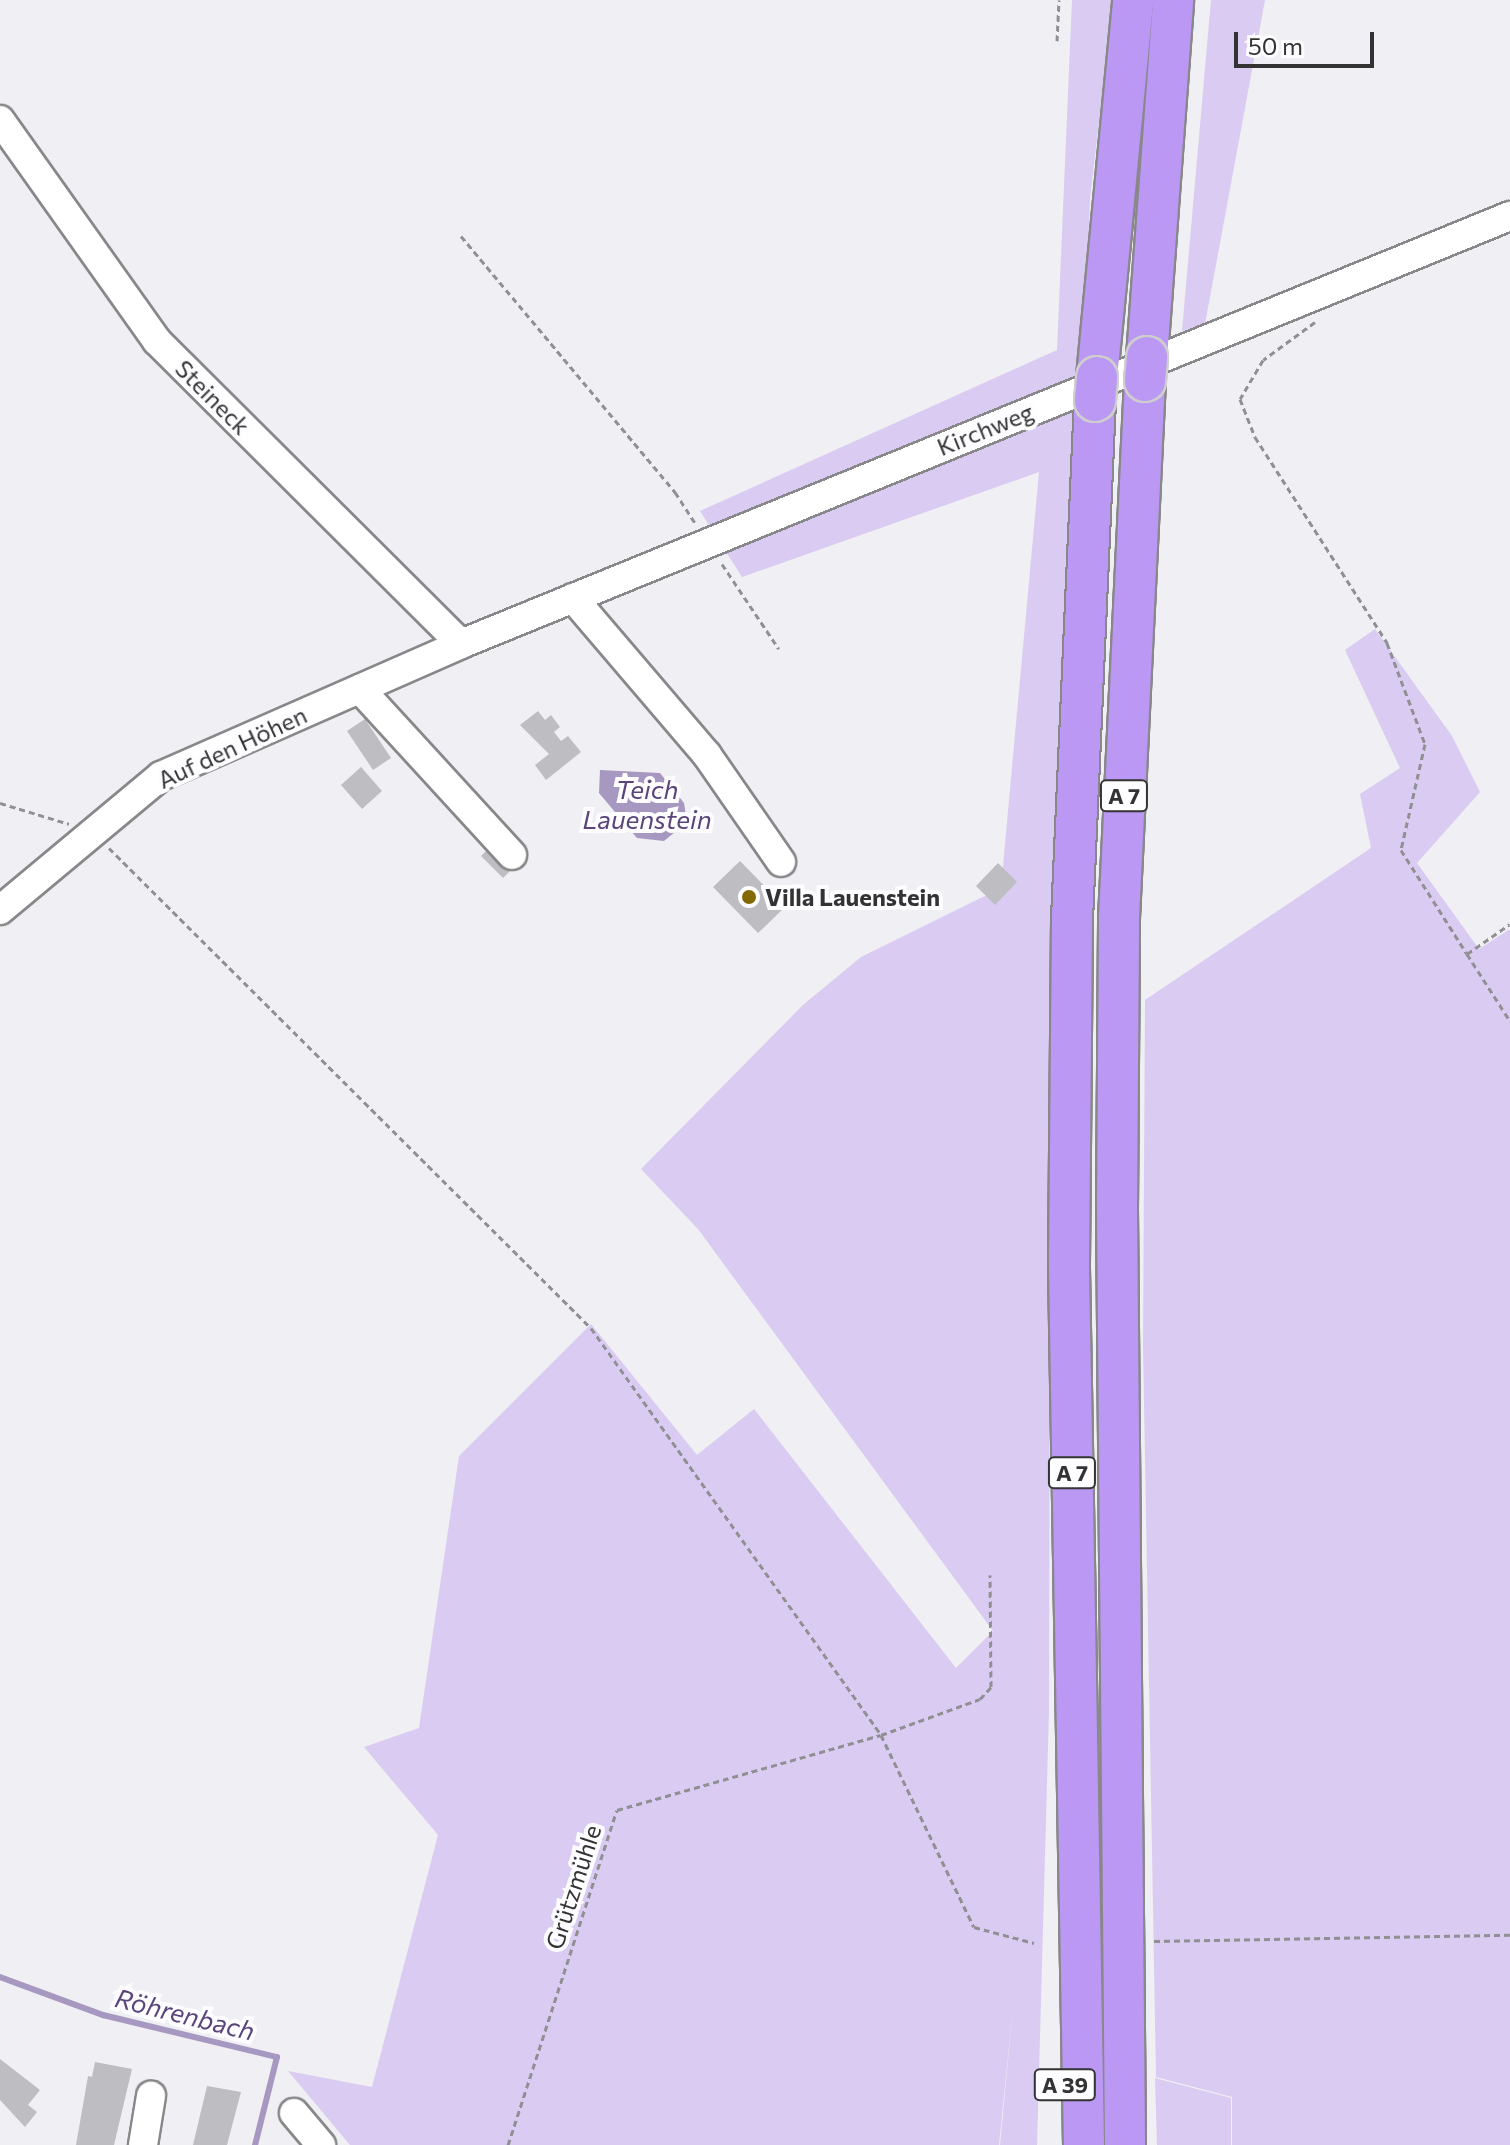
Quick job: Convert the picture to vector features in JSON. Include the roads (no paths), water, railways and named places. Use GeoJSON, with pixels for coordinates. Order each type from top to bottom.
{"type":"FeatureCollection","features":[{"type":"Feature","properties":{"kind":"highway","name":"A 7"},"geometry":{"type":"LineString","coordinates":[[1084,2145],[1069,1265],[1075,824],[1096,389],[1133,0]]}},
{"type":"Feature","properties":{"kind":"highway","name":"A 7"},"geometry":{"type":"LineString","coordinates":[[1125,2145],[1119,948],[1146,369],[1173,0]]}},
{"type":"Feature","properties":{"kind":"highway","name":"A 39"},"geometry":{"type":"LineString","coordinates":[[1059,2145],[1066,2071],[1082,2027]]}},
{"type":"Feature","properties":{"kind":"street","name":"Steineck"},"geometry":{"type":"LineString","coordinates":[[0,120],[157,341],[461,644]]}},
{"type":"Feature","properties":{"kind":"street","name":"Kirchweg"},"geometry":{"type":"LineString","coordinates":[[461,644],[1510,216]]}},
{"type":"Feature","properties":{"kind":"street"},"geometry":{"type":"LineString","coordinates":[[573,598],[707,755],[781,862]]}},
{"type":"Feature","properties":{"kind":"street","name":"Auf den Höhen"},"geometry":{"type":"LineString","coordinates":[[0,910],[161,776],[461,644]]}},
{"type":"Feature","properties":{"kind":"street"},"geometry":{"type":"LineString","coordinates":[[360,689],[512,855]]}},
{"type":"Feature","properties":{"kind":"street"},"geometry":{"type":"LineString","coordinates":[[143,2145],[151,2096]]}},
{"type":"Feature","properties":{"kind":"street"},"geometry":{"type":"LineString","coordinates":[[294,2113],[321,2145]]}},
{"type":"Feature","properties":{"kind":"water","name":"Teich Lauenstein"},"geometry":{"type":"Polygon","coordinates":[[[600,770],[660,773],[684,803],[687,822],[664,841],[637,838],[599,793],[600,770]]]}},
{"type":"Feature","properties":{"kind":"waterway","name":"Röhrenbach"},"geometry":{"type":"LineString","coordinates":[[0,1977],[103,2015],[277,2057],[255,2145]]}},
{"type":"Feature","properties":{"kind":"place","name":"Villa Lauenstein"},"geometry":{"type":"Point","coordinates":[749,897]}}]}
